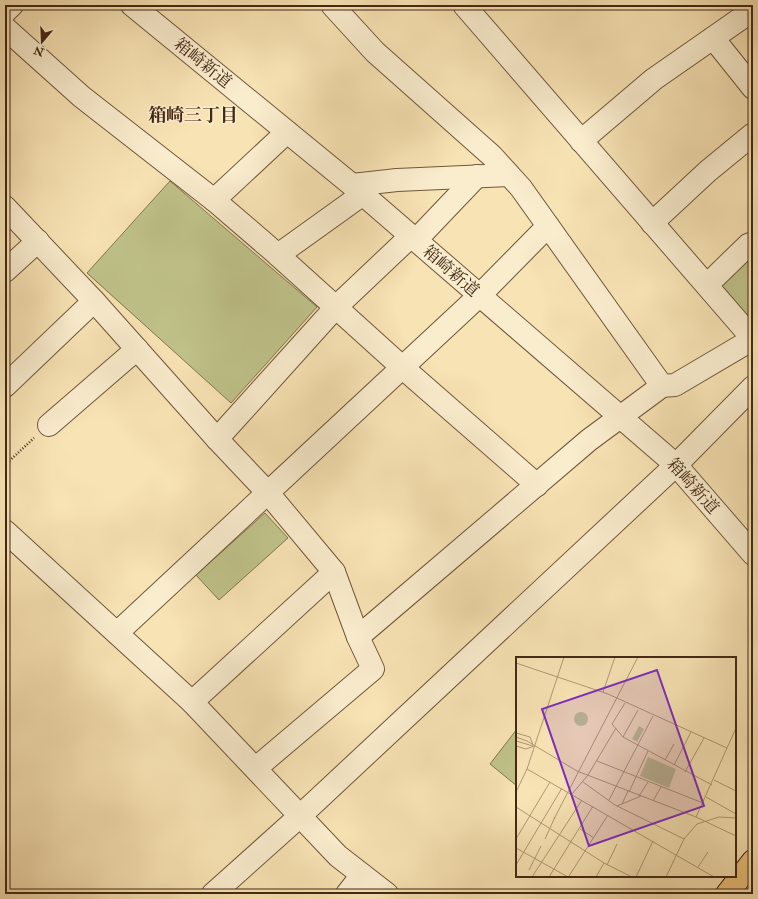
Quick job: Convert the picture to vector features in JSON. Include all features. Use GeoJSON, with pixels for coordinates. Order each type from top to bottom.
{"type":"FeatureCollection","features":[{"type":"Feature","properties":{"kind":"highway"},"geometry":{"type":"LineString","coordinates":[[727,894],[753,861]]}},
{"type":"Feature","properties":{"kind":"street"},"geometry":{"type":"LineString","coordinates":[[5,12],[12,5]]}},
{"type":"Feature","properties":{"kind":"street","name":"箱崎新道"},"geometry":{"type":"LineString","coordinates":[[132,5],[414,238],[479,296],[676,465],[753,554]]}},
{"type":"Feature","properties":{"kind":"street"},"geometry":{"type":"LineString","coordinates":[[332,5],[375,52],[492,156],[521,188],[662,386]]}},
{"type":"Feature","properties":{"kind":"street"},"geometry":{"type":"LineString","coordinates":[[358,637],[620,416],[662,386],[675,385],[753,339],[580,141],[464,5]]}},
{"type":"Feature","properties":{"kind":"street"},"geometry":{"type":"LineString","coordinates":[[580,141],[654,79],[753,10]]}},
{"type":"Feature","properties":{"kind":"street"},"geometry":{"type":"LineString","coordinates":[[5,28],[82,97],[214,200],[537,485]]}},
{"type":"Feature","properties":{"kind":"street"},"geometry":{"type":"LineString","coordinates":[[713,38],[753,88]]}},
{"type":"Feature","properties":{"kind":"street"},"geometry":{"type":"LineString","coordinates":[[214,200],[287,132]]}},
{"type":"Feature","properties":{"kind":"street"},"geometry":{"type":"LineString","coordinates":[[652,223],[708,171],[753,134]]}},
{"type":"Feature","properties":{"kind":"street"},"geometry":{"type":"LineString","coordinates":[[278,255],[357,190],[394,180],[509,175]]}},
{"type":"Feature","properties":{"kind":"street"},"geometry":{"type":"LineString","coordinates":[[217,439],[336,307],[414,238],[477,176]]}},
{"type":"Feature","properties":{"kind":"street"},"geometry":{"type":"LineString","coordinates":[[5,207],[94,301],[217,439],[268,493],[334,572],[358,637],[373,669],[256,768]]}},
{"type":"Feature","properties":{"kind":"street"},"geometry":{"type":"LineString","coordinates":[[117,633],[403,368],[479,296],[548,226]]}},
{"type":"Feature","properties":{"kind":"street"},"geometry":{"type":"LineString","coordinates":[[5,271],[38,241]]}},
{"type":"Feature","properties":{"kind":"street"},"geometry":{"type":"LineString","coordinates":[[706,285],[748,245],[753,243]]}},
{"type":"Feature","properties":{"kind":"street"},"geometry":{"type":"LineString","coordinates":[[5,386],[94,301]]}},
{"type":"Feature","properties":{"kind":"street"},"geometry":{"type":"LineString","coordinates":[[49,425],[137,349]]}},
{"type":"Feature","properties":{"kind":"street"},"geometry":{"type":"LineString","coordinates":[[212,894],[300,816],[676,465],[753,387]]}},
{"type":"Feature","properties":{"kind":"street"},"geometry":{"type":"LineString","coordinates":[[5,531],[192,702],[338,856],[387,894]]}},
{"type":"Feature","properties":{"kind":"street"},"geometry":{"type":"LineString","coordinates":[[192,702],[334,572]]}},
{"type":"Feature","properties":{"kind":"street"},"geometry":{"type":"LineString","coordinates":[[347,894],[362,875]]}},
{"type":"Feature","properties":{"kind":"path"},"geometry":{"type":"LineString","coordinates":[[5,465],[49,425]]}},
{"type":"Feature","properties":{"kind":"green space"},"geometry":{"type":"Polygon","coordinates":[[[170,181],[317,307],[231,403],[87,273],[170,181]]]}},
{"type":"Feature","properties":{"kind":"green space"},"geometry":{"type":"Polygon","coordinates":[[[753,255],[753,323],[716,282],[753,255]]]}},
{"type":"Feature","properties":{"kind":"green space"},"geometry":{"type":"Polygon","coordinates":[[[265,513],[288,538],[219,600],[196,575],[265,513]]]}},
{"type":"Feature","properties":{"kind":"green space"},"geometry":{"type":"Polygon","coordinates":[[[516,730],[516,785],[490,764],[516,730]]]}},
{"type":"Feature","properties":{"kind":"district","name":"箱崎三丁目"},"geometry":{"type":"Point","coordinates":[193,115]}}]}
